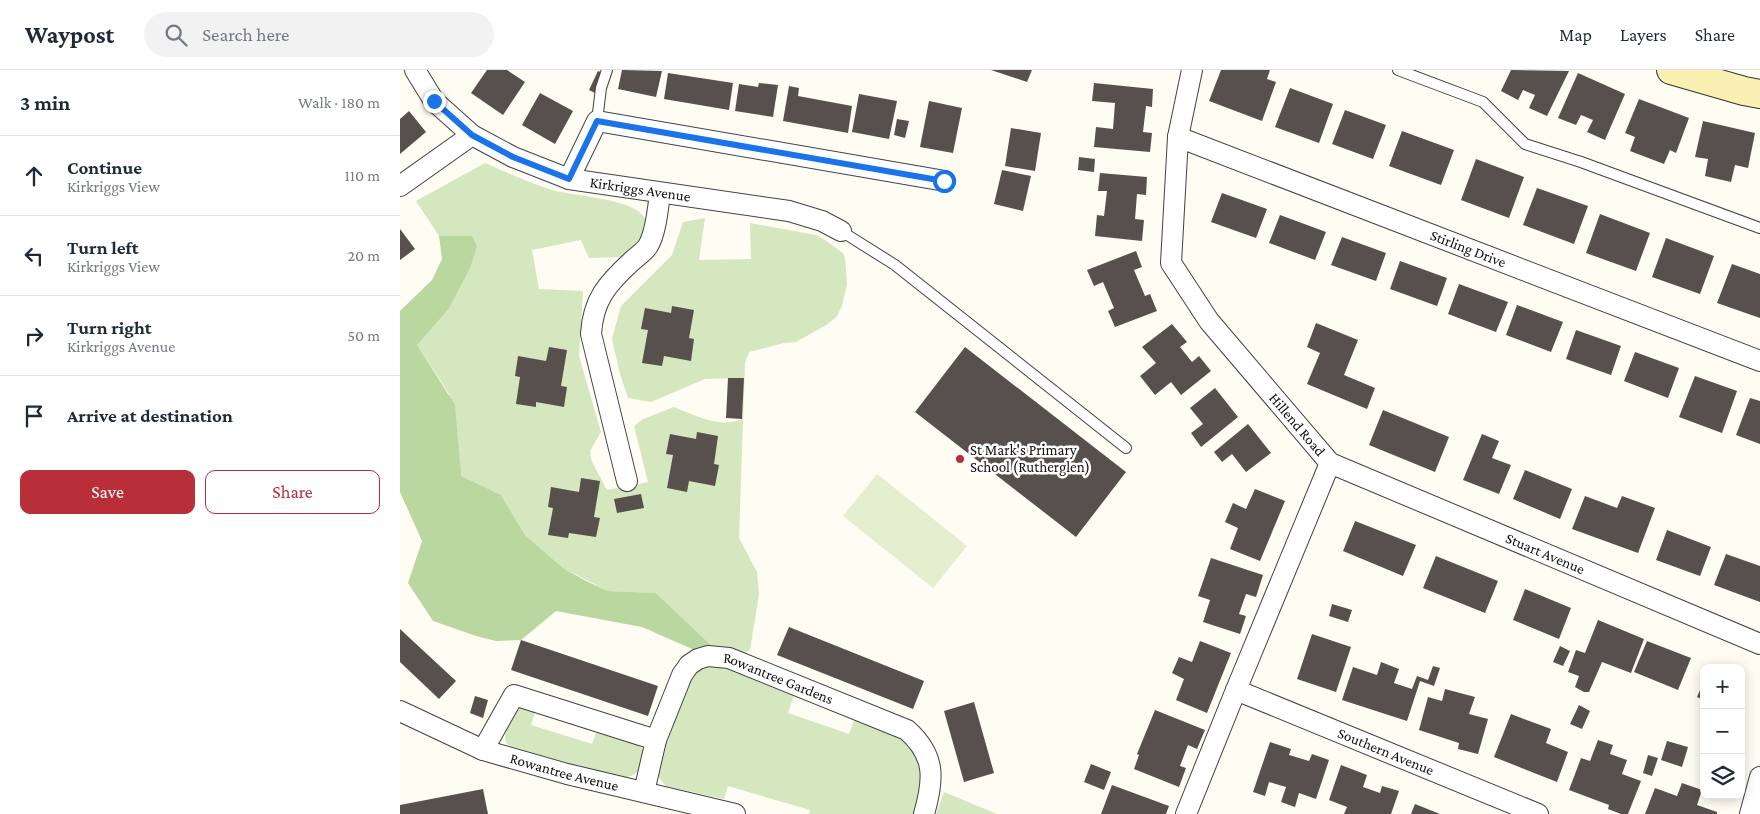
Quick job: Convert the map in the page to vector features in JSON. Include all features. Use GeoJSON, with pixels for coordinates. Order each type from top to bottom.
{"type":"FeatureCollection","features":[{"type":"Feature","properties":{"kind":"main road"},"geometry":{"type":"LineString","coordinates":[[1671,70],[1760,94]]}},
{"type":"Feature","properties":{"kind":"street","name":"Kirkriggs Avenue"},"geometry":{"type":"LineString","coordinates":[[415,70],[434,101],[472,135],[513,157],[569,179],[789,212],[822,221],[841,231]]}},
{"type":"Feature","properties":{"kind":"street","name":"Hillend Road"},"geometry":{"type":"LineString","coordinates":[[1186,814],[1330,463],[1209,321],[1171,263],[1178,137],[1192,70]]}},
{"type":"Feature","properties":{"kind":"street"},"geometry":{"type":"LineString","coordinates":[[569,179],[597,121],[944,181]]}},
{"type":"Feature","properties":{"kind":"street"},"geometry":{"type":"LineString","coordinates":[[400,186],[472,135]]}},
{"type":"Feature","properties":{"kind":"street","name":"Stirling Drive"},"geometry":{"type":"LineString","coordinates":[[1178,137],[1760,361]]}},
{"type":"Feature","properties":{"kind":"street"},"geometry":{"type":"LineString","coordinates":[[627,481],[591,334],[592,320],[602,292],[648,246],[654,229],[660,193]]}},
{"type":"Feature","properties":{"kind":"street","name":"Stuart Avenue"},"geometry":{"type":"LineString","coordinates":[[1330,463],[1760,644]]}},
{"type":"Feature","properties":{"kind":"street","name":"Rowantree Gardens"},"geometry":{"type":"LineString","coordinates":[[644,792],[656,740],[682,675],[689,665],[698,659],[708,656],[729,658],[907,730],[921,744],[928,761],[931,789],[924,814]]}},
{"type":"Feature","properties":{"kind":"street","name":"Southern Avenue"},"geometry":{"type":"LineString","coordinates":[[1236,690],[1538,814]]}},
{"type":"Feature","properties":{"kind":"street"},"geometry":{"type":"LineString","coordinates":[[483,750],[514,695],[656,740]]}},
{"type":"Feature","properties":{"kind":"street","name":"Rowantree Avenue"},"geometry":{"type":"LineString","coordinates":[[400,711],[483,750],[567,774],[735,814]]}},
{"type":"Feature","properties":{"kind":"street"},"geometry":{"type":"LineString","coordinates":[[1750,814],[1760,777]]}},
{"type":"Feature","properties":{"kind":"lane"},"geometry":{"type":"LineString","coordinates":[[597,121],[601,88],[607,70]]}},
{"type":"Feature","properties":{"kind":"lane"},"geometry":{"type":"LineString","coordinates":[[1398,70],[1483,102],[1525,144],[1581,162],[1760,228]]}},
{"type":"Feature","properties":{"kind":"lane"},"geometry":{"type":"LineString","coordinates":[[841,231],[895,265],[1126,448]]}},
{"type":"Feature","properties":{"kind":"green space"},"geometry":{"type":"Polygon","coordinates":[[[485,163],[559,192],[617,202],[640,212],[646,220],[646,230],[643,235],[623,257],[589,258],[581,240],[532,250],[539,289],[583,291],[579,356],[601,432],[590,451],[592,462],[607,490],[648,482],[634,426],[643,419],[674,407],[716,422],[734,422],[742,419],[744,378],[705,379],[651,402],[628,398],[620,374],[612,339],[621,306],[672,255],[683,222],[705,218],[699,260],[751,259],[750,223],[816,235],[843,253],[847,284],[842,306],[837,316],[828,324],[796,342],[784,343],[749,352],[745,363],[739,538],[757,572],[759,594],[750,650],[740,656],[717,651],[656,593],[608,591],[563,568],[525,535],[501,495],[460,476],[449,394],[417,345],[448,310],[472,236],[439,236],[416,201],[485,163]]]}},
{"type":"Feature","properties":{"kind":"green space"},"geometry":{"type":"Polygon","coordinates":[[[439,236],[472,236],[477,246],[470,268],[448,310],[417,345],[455,405],[461,476],[501,495],[525,535],[563,568],[608,591],[656,593],[717,651],[708,656],[642,627],[556,611],[521,640],[496,641],[433,621],[408,583],[422,541],[400,492],[400,311],[432,280],[442,259],[439,236]]]}},
{"type":"Feature","properties":{"kind":"green space"},"geometry":{"type":"Polygon","coordinates":[[[877,474],[967,546],[933,588],[843,516],[877,474]]]}},
{"type":"Feature","properties":{"kind":"green space"},"geometry":{"type":"Polygon","coordinates":[[[720,664],[794,695],[788,713],[849,734],[855,718],[898,734],[914,746],[924,776],[915,814],[809,814],[810,810],[728,786],[724,799],[666,786],[659,778],[658,770],[686,683],[696,671],[709,665],[720,664]]]}},
{"type":"Feature","properties":{"kind":"green space"},"geometry":{"type":"Polygon","coordinates":[[[525,706],[536,709],[531,725],[592,744],[597,730],[635,742],[644,753],[641,767],[635,774],[625,778],[516,751],[506,743],[506,726],[511,716],[519,708],[525,706]]]}},
{"type":"Feature","properties":{"kind":"green space"},"geometry":{"type":"Polygon","coordinates":[[[944,792],[997,814],[936,814],[944,792]]]}},
{"type":"Feature","properties":{"kind":"building"},"geometry":{"type":"Polygon","coordinates":[[[487,70],[507,70],[525,82],[503,115],[471,93],[487,70]]]}},
{"type":"Feature","properties":{"kind":"building"},"geometry":{"type":"Polygon","coordinates":[[[622,70],[662,71],[656,97],[618,89],[622,70]]]}},
{"type":"Feature","properties":{"kind":"building"},"geometry":{"type":"Polygon","coordinates":[[[991,70],[1032,70],[1027,82],[991,70]]]}},
{"type":"Feature","properties":{"kind":"building"},"geometry":{"type":"Polygon","coordinates":[[[1221,70],[1270,70],[1267,79],[1276,82],[1262,121],[1209,101],[1221,70]]]}},
{"type":"Feature","properties":{"kind":"building"},"geometry":{"type":"Polygon","coordinates":[[[1511,70],[1569,71],[1547,116],[1529,108],[1535,95],[1523,90],[1518,100],[1501,91],[1511,70]]]}},
{"type":"Feature","properties":{"kind":"building"},"geometry":{"type":"Polygon","coordinates":[[[598,71],[611,76],[601,96],[589,90],[598,71]]]}},
{"type":"Feature","properties":{"kind":"building"},"geometry":{"type":"Polygon","coordinates":[[[668,73],[733,83],[729,110],[664,99],[668,73]]]}},
{"type":"Feature","properties":{"kind":"building"},"geometry":{"type":"Polygon","coordinates":[[[1578,73],[1625,94],[1605,140],[1587,132],[1593,120],[1581,115],[1576,125],[1558,118],[1578,73]]]}},
{"type":"Feature","properties":{"kind":"building"},"geometry":{"type":"Polygon","coordinates":[[[759,83],[778,85],[773,117],[735,111],[739,84],[758,87],[759,83]]]}},
{"type":"Feature","properties":{"kind":"building"},"geometry":{"type":"Polygon","coordinates":[[[1094,83],[1153,89],[1152,107],[1146,106],[1143,132],[1152,133],[1150,152],[1094,147],[1096,127],[1113,129],[1115,103],[1092,101],[1094,83]]]}},
{"type":"Feature","properties":{"kind":"building"},"geometry":{"type":"Polygon","coordinates":[[[789,86],[799,88],[798,96],[852,106],[848,133],[783,121],[789,86]]]}},
{"type":"Feature","properties":{"kind":"building"},"geometry":{"type":"Polygon","coordinates":[[[1290,88],[1333,104],[1319,143],[1275,127],[1290,88]]]}},
{"type":"Feature","properties":{"kind":"building"},"geometry":{"type":"Polygon","coordinates":[[[540,93],[573,111],[555,144],[522,125],[540,93]]]}},
{"type":"Feature","properties":{"kind":"building"},"geometry":{"type":"Polygon","coordinates":[[[859,94],[897,101],[889,139],[852,132],[859,94]]]}},
{"type":"Feature","properties":{"kind":"building"},"geometry":{"type":"Polygon","coordinates":[[[1639,99],[1689,118],[1676,153],[1670,150],[1664,164],[1630,151],[1635,137],[1625,133],[1639,99]]]}},
{"type":"Feature","properties":{"kind":"building"},"geometry":{"type":"Polygon","coordinates":[[[929,101],[962,108],[953,153],[920,147],[929,101]]]}},
{"type":"Feature","properties":{"kind":"building"},"geometry":{"type":"Polygon","coordinates":[[[1345,110],[1386,125],[1373,159],[1332,144],[1345,110]]]}},
{"type":"Feature","properties":{"kind":"building"},"geometry":{"type":"Polygon","coordinates":[[[409,111],[426,132],[400,154],[400,119],[409,111]]]}},
{"type":"Feature","properties":{"kind":"building"},"geometry":{"type":"Polygon","coordinates":[[[897,119],[909,121],[905,138],[894,135],[897,119]]]}},
{"type":"Feature","properties":{"kind":"building"},"geometry":{"type":"Polygon","coordinates":[[[1703,121],[1755,133],[1748,168],[1735,165],[1731,182],[1705,176],[1708,159],[1695,157],[1703,121]]]}},
{"type":"Feature","properties":{"kind":"building"},"geometry":{"type":"Polygon","coordinates":[[[1011,128],[1041,133],[1035,171],[1005,166],[1011,128]]]}},
{"type":"Feature","properties":{"kind":"building"},"geometry":{"type":"Polygon","coordinates":[[[1402,131],[1454,150],[1441,185],[1389,166],[1402,131]]]}},
{"type":"Feature","properties":{"kind":"building"},"geometry":{"type":"Polygon","coordinates":[[[1079,157],[1095,159],[1094,172],[1078,170],[1079,157]]]}},
{"type":"Feature","properties":{"kind":"building"},"geometry":{"type":"Polygon","coordinates":[[[1476,159],[1524,177],[1509,218],[1461,200],[1476,159]]]}},
{"type":"Feature","properties":{"kind":"building"},"geometry":{"type":"Polygon","coordinates":[[[1002,170],[1031,176],[1023,211],[994,204],[1002,170]]]}},
{"type":"Feature","properties":{"kind":"building"},"geometry":{"type":"Polygon","coordinates":[[[1100,173],[1147,177],[1146,195],[1137,194],[1135,219],[1144,220],[1142,241],[1095,236],[1097,215],[1104,216],[1107,191],[1098,191],[1100,173]]]}},
{"type":"Feature","properties":{"kind":"building"},"geometry":{"type":"Polygon","coordinates":[[[1537,188],[1588,206],[1574,244],[1523,225],[1537,188]]]}},
{"type":"Feature","properties":{"kind":"building"},"geometry":{"type":"Polygon","coordinates":[[[1222,193],[1267,209],[1256,238],[1211,222],[1222,193]]]}},
{"type":"Feature","properties":{"kind":"building"},"geometry":{"type":"Polygon","coordinates":[[[1600,214],[1650,233],[1636,271],[1586,253],[1600,214]]]}},
{"type":"Feature","properties":{"kind":"building"},"geometry":{"type":"Polygon","coordinates":[[[1280,215],[1326,232],[1315,260],[1269,243],[1280,215]]]}},
{"type":"Feature","properties":{"kind":"building"},"geometry":{"type":"Polygon","coordinates":[[[400,229],[415,249],[400,260],[400,229]]]}},
{"type":"Feature","properties":{"kind":"building"},"geometry":{"type":"Polygon","coordinates":[[[1342,237],[1386,253],[1376,281],[1331,265],[1342,237]]]}},
{"type":"Feature","properties":{"kind":"building"},"geometry":{"type":"Polygon","coordinates":[[[1666,238],[1714,256],[1700,294],[1652,277],[1666,238]]]}},
{"type":"Feature","properties":{"kind":"building"},"geometry":{"type":"Polygon","coordinates":[[[1136,251],[1142,267],[1134,270],[1145,296],[1150,294],[1157,311],[1115,327],[1108,311],[1114,308],[1103,282],[1094,286],[1087,270],[1136,251]]]}},
{"type":"Feature","properties":{"kind":"building"},"geometry":{"type":"Polygon","coordinates":[[[1400,261],[1447,278],[1437,306],[1390,289],[1400,261]]]}},
{"type":"Feature","properties":{"kind":"building"},"geometry":{"type":"Polygon","coordinates":[[[1732,264],[1760,274],[1760,318],[1717,303],[1732,264]]]}},
{"type":"Feature","properties":{"kind":"building"},"geometry":{"type":"Polygon","coordinates":[[[1459,284],[1508,302],[1496,332],[1448,314],[1459,284]]]}},
{"type":"Feature","properties":{"kind":"building"},"geometry":{"type":"Polygon","coordinates":[[[1517,305],[1563,322],[1551,352],[1506,335],[1517,305]]]}},
{"type":"Feature","properties":{"kind":"building"},"geometry":{"type":"Polygon","coordinates":[[[672,306],[694,310],[689,338],[694,339],[691,361],[664,356],[662,366],[642,363],[648,330],[641,329],[645,308],[671,313],[672,306]]]}},
{"type":"Feature","properties":{"kind":"building"},"geometry":{"type":"Polygon","coordinates":[[[1316,323],[1358,340],[1344,375],[1375,388],[1367,409],[1307,384],[1320,353],[1307,347],[1316,323]]]}},
{"type":"Feature","properties":{"kind":"building"},"geometry":{"type":"Polygon","coordinates":[[[1172,324],[1187,342],[1180,347],[1192,362],[1199,356],[1211,371],[1181,395],[1171,382],[1155,395],[1140,376],[1156,363],[1142,347],[1172,324]]]}},
{"type":"Feature","properties":{"kind":"building"},"geometry":{"type":"Polygon","coordinates":[[[1576,330],[1621,346],[1611,375],[1566,359],[1576,330]]]}},
{"type":"Feature","properties":{"kind":"building"},"geometry":{"type":"Polygon","coordinates":[[[549,347],[567,350],[561,386],[567,387],[564,407],[536,402],[536,407],[516,404],[520,377],[515,376],[518,356],[546,361],[549,347]]]}},
{"type":"Feature","properties":{"kind":"building"},"geometry":{"type":"Polygon","coordinates":[[[965,347],[1126,472],[1076,537],[915,412],[965,347]]]}},
{"type":"Feature","properties":{"kind":"building"},"geometry":{"type":"Polygon","coordinates":[[[1635,352],[1679,368],[1668,398],[1624,381],[1635,352]]]}},
{"type":"Feature","properties":{"kind":"building"},"geometry":{"type":"Polygon","coordinates":[[[1695,376],[1737,391],[1722,433],[1679,417],[1695,376]]]}},
{"type":"Feature","properties":{"kind":"building"},"geometry":{"type":"Polygon","coordinates":[[[728,378],[744,378],[742,419],[726,418],[728,378]]]}},
{"type":"Feature","properties":{"kind":"building"},"geometry":{"type":"Polygon","coordinates":[[[1215,388],[1238,417],[1201,447],[1191,433],[1203,424],[1190,408],[1215,388]]]}},
{"type":"Feature","properties":{"kind":"building"},"geometry":{"type":"Polygon","coordinates":[[[1750,398],[1760,401],[1760,444],[1736,435],[1750,398]]]}},
{"type":"Feature","properties":{"kind":"building"},"geometry":{"type":"Polygon","coordinates":[[[1383,410],[1449,437],[1435,472],[1369,445],[1383,410]]]}},
{"type":"Feature","properties":{"kind":"building"},"geometry":{"type":"Polygon","coordinates":[[[1248,424],[1271,453],[1246,472],[1232,454],[1222,462],[1214,452],[1248,424]]]}},
{"type":"Feature","properties":{"kind":"building"},"geometry":{"type":"Polygon","coordinates":[[[697,432],[718,436],[714,464],[719,465],[715,486],[689,481],[687,492],[667,488],[673,455],[666,454],[670,434],[696,439],[697,432]]]}},
{"type":"Feature","properties":{"kind":"building"},"geometry":{"type":"Polygon","coordinates":[[[1482,434],[1499,441],[1492,458],[1511,465],[1499,494],[1463,480],[1482,434]]]}},
{"type":"Feature","properties":{"kind":"building"},"geometry":{"type":"Polygon","coordinates":[[[1525,470],[1572,489],[1560,519],[1513,499],[1525,470]]]}},
{"type":"Feature","properties":{"kind":"building"},"geometry":{"type":"Polygon","coordinates":[[[581,478],[600,481],[594,517],[600,518],[596,537],[569,533],[568,538],[548,535],[553,508],[548,507],[551,487],[579,492],[581,478]]]}},
{"type":"Feature","properties":{"kind":"building"},"geometry":{"type":"Polygon","coordinates":[[[1255,489],[1285,501],[1260,561],[1230,549],[1238,528],[1225,522],[1233,503],[1246,509],[1255,489]]]}},
{"type":"Feature","properties":{"kind":"building"},"geometry":{"type":"Polygon","coordinates":[[[641,494],[644,508],[617,513],[614,499],[641,494]]]}},
{"type":"Feature","properties":{"kind":"building"},"geometry":{"type":"Polygon","coordinates":[[[1585,496],[1617,508],[1622,496],[1655,508],[1638,553],[1572,529],[1585,496]]]}},
{"type":"Feature","properties":{"kind":"building"},"geometry":{"type":"Polygon","coordinates":[[[1355,521],[1416,545],[1403,576],[1343,551],[1355,521]]]}},
{"type":"Feature","properties":{"kind":"building"},"geometry":{"type":"Polygon","coordinates":[[[1667,530],[1711,547],[1700,576],[1656,560],[1667,530]]]}},
{"type":"Feature","properties":{"kind":"building"},"geometry":{"type":"Polygon","coordinates":[[[1726,554],[1760,566],[1760,602],[1714,585],[1726,554]]]}},
{"type":"Feature","properties":{"kind":"building"},"geometry":{"type":"Polygon","coordinates":[[[1436,556],[1498,581],[1485,613],[1423,588],[1436,556]]]}},
{"type":"Feature","properties":{"kind":"building"},"geometry":{"type":"Polygon","coordinates":[[[1211,558],[1263,575],[1256,597],[1246,594],[1239,614],[1246,616],[1240,634],[1203,622],[1210,600],[1198,596],[1211,558]]]}},
{"type":"Feature","properties":{"kind":"building"},"geometry":{"type":"Polygon","coordinates":[[[1525,589],[1571,608],[1559,639],[1513,620],[1525,589]]]}},
{"type":"Feature","properties":{"kind":"building"},"geometry":{"type":"Polygon","coordinates":[[[1332,604],[1352,610],[1348,622],[1329,616],[1332,604]]]}},
{"type":"Feature","properties":{"kind":"building"},"geometry":{"type":"Polygon","coordinates":[[[1598,620],[1644,639],[1631,673],[1602,662],[1589,692],[1584,692],[1575,687],[1579,676],[1568,672],[1576,650],[1585,653],[1598,620]]]}},
{"type":"Feature","properties":{"kind":"building"},"geometry":{"type":"Polygon","coordinates":[[[789,627],[924,681],[913,709],[777,655],[789,627]]]}},
{"type":"Feature","properties":{"kind":"building"},"geometry":{"type":"Polygon","coordinates":[[[400,629],[456,681],[439,699],[400,662],[400,629]]]}},
{"type":"Feature","properties":{"kind":"building"},"geometry":{"type":"Polygon","coordinates":[[[1312,634],[1351,647],[1336,692],[1297,679],[1312,634]]]}},
{"type":"Feature","properties":{"kind":"building"},"geometry":{"type":"Polygon","coordinates":[[[521,640],[658,686],[648,716],[511,670],[521,640]]]}},
{"type":"Feature","properties":{"kind":"building"},"geometry":{"type":"Polygon","coordinates":[[[1200,641],[1231,653],[1207,713],[1176,700],[1184,679],[1172,673],[1179,657],[1192,662],[1200,641]]]}},
{"type":"Feature","properties":{"kind":"building"},"geometry":{"type":"Polygon","coordinates":[[[1647,641],[1691,658],[1678,690],[1634,672],[1647,641]]]}},
{"type":"Feature","properties":{"kind":"building"},"geometry":{"type":"Polygon","coordinates":[[[1560,646],[1570,651],[1563,666],[1553,662],[1560,646]]]}},
{"type":"Feature","properties":{"kind":"building"},"geometry":{"type":"Polygon","coordinates":[[[1381,662],[1399,669],[1394,683],[1412,689],[1417,676],[1428,680],[1433,666],[1440,668],[1434,686],[1420,681],[1407,721],[1342,700],[1353,667],[1377,675],[1381,662]]]}},
{"type":"Feature","properties":{"kind":"building"},"geometry":{"type":"Polygon","coordinates":[[[1445,689],[1475,697],[1469,714],[1488,719],[1478,754],[1458,749],[1459,743],[1419,730],[1428,697],[1442,701],[1445,689]]]}},
{"type":"Feature","properties":{"kind":"building"},"geometry":{"type":"Polygon","coordinates":[[[475,696],[488,700],[483,718],[470,713],[475,696]]]}},
{"type":"Feature","properties":{"kind":"building"},"geometry":{"type":"Polygon","coordinates":[[[974,702],[994,773],[964,782],[944,711],[974,702]]]}},
{"type":"Feature","properties":{"kind":"building"},"geometry":{"type":"Polygon","coordinates":[[[1579,705],[1590,711],[1582,729],[1570,724],[1579,705]]]}},
{"type":"Feature","properties":{"kind":"building"},"geometry":{"type":"Polygon","coordinates":[[[1155,710],[1205,730],[1197,749],[1188,745],[1180,766],[1186,768],[1179,787],[1134,769],[1139,755],[1137,754],[1155,710]]]}},
{"type":"Feature","properties":{"kind":"building"},"geometry":{"type":"Polygon","coordinates":[[[1511,714],[1551,729],[1546,743],[1568,752],[1557,782],[1494,757],[1511,714]]]}},
{"type":"Feature","properties":{"kind":"building"},"geometry":{"type":"Polygon","coordinates":[[[1598,740],[1613,745],[1610,754],[1627,760],[1622,774],[1641,781],[1628,814],[1621,814],[1608,809],[1609,805],[1569,790],[1581,758],[1590,761],[1598,740]]]}},
{"type":"Feature","properties":{"kind":"building"},"geometry":{"type":"Polygon","coordinates":[[[1667,741],[1688,747],[1682,767],[1661,760],[1667,741]]]}},
{"type":"Feature","properties":{"kind":"building"},"geometry":{"type":"Polygon","coordinates":[[[1270,742],[1291,749],[1289,755],[1309,761],[1312,754],[1329,760],[1316,799],[1299,793],[1295,807],[1281,802],[1286,787],[1269,782],[1265,796],[1253,792],[1270,742]]]}},
{"type":"Feature","properties":{"kind":"building"},"geometry":{"type":"Polygon","coordinates":[[[1648,755],[1658,758],[1652,776],[1643,773],[1648,755]]]}},
{"type":"Feature","properties":{"kind":"building"},"geometry":{"type":"Polygon","coordinates":[[[1091,764],[1111,772],[1104,790],[1084,782],[1091,764]]]}},
{"type":"Feature","properties":{"kind":"building"},"geometry":{"type":"Polygon","coordinates":[[[1341,765],[1367,775],[1363,787],[1380,793],[1382,786],[1399,791],[1391,814],[1344,814],[1347,807],[1329,800],[1341,765]]]}},
{"type":"Feature","properties":{"kind":"building"},"geometry":{"type":"Polygon","coordinates":[[[1682,783],[1700,789],[1697,805],[1717,812],[1717,814],[1645,814],[1655,788],[1677,796],[1682,783]]]}},
{"type":"Feature","properties":{"kind":"building"},"geometry":{"type":"Polygon","coordinates":[[[1112,785],[1169,806],[1166,814],[1101,814],[1112,785]]]}},
{"type":"Feature","properties":{"kind":"building"},"geometry":{"type":"Polygon","coordinates":[[[483,789],[488,814],[400,814],[400,805],[483,789]]]}},
{"type":"Feature","properties":{"kind":"building"},"geometry":{"type":"Polygon","coordinates":[[[1415,804],[1440,814],[1411,814],[1415,804]]]}},
{"type":"Feature","properties":{"kind":"place","name":"St Mark's Primary School (Rutherglen)"},"geometry":{"type":"Point","coordinates":[960,459]}},
{"type":"Feature","properties":{"kind":"route"},"geometry":{"type":"LineString","coordinates":[[434,101],[472,135],[513,157],[569,179],[597,121],[944,181]]}}]}
